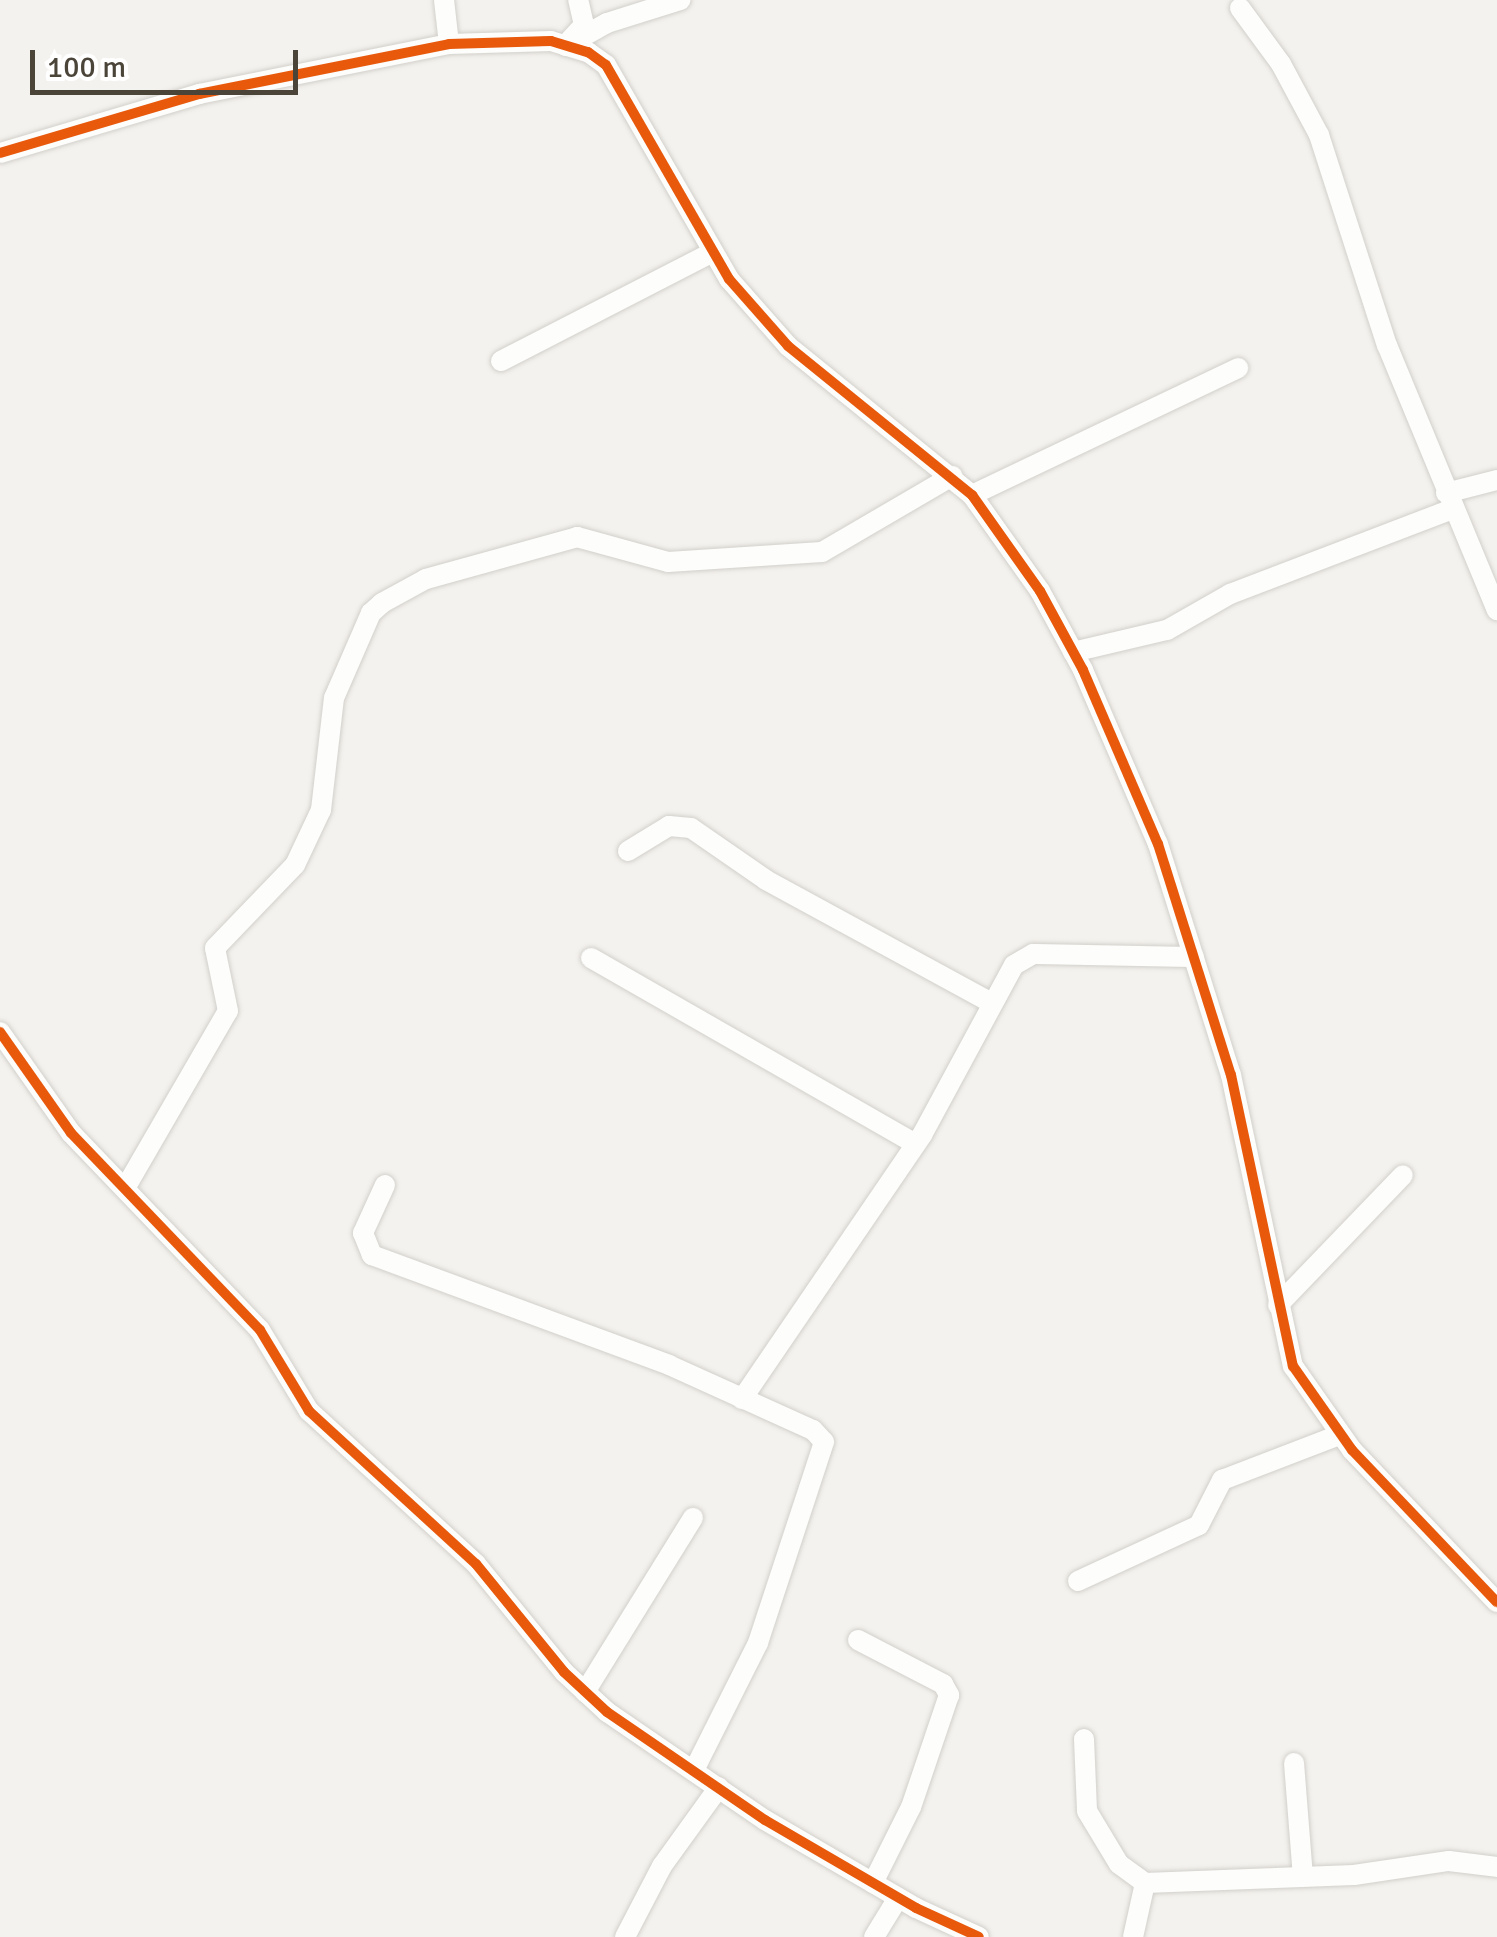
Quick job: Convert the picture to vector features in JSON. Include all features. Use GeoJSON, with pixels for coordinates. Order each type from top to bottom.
{"type":"FeatureCollection","features":[{"type":"Feature","properties":{"kind":"street"},"geometry":{"type":"LineString","coordinates":[[444,0],[449,44]]}},
{"type":"Feature","properties":{"kind":"street"},"geometry":{"type":"LineString","coordinates":[[566,46],[584,25],[578,0]]}},
{"type":"Feature","properties":{"kind":"street"},"geometry":{"type":"LineString","coordinates":[[566,46],[607,23],[680,0]]}},
{"type":"Feature","properties":{"kind":"street"},"geometry":{"type":"LineString","coordinates":[[1240,8],[1281,64],[1319,135],[1387,346],[1497,610]]}},
{"type":"Feature","properties":{"kind":"street"},"geometry":{"type":"LineString","coordinates":[[0,153],[200,94],[449,44],[566,46],[588,52],[620,82],[713,252],[788,346],[972,495],[1040,591],[1073,652],[1158,844],[1231,1075],[1293,1366],[1339,1435],[1497,1602]]}},
{"type":"Feature","properties":{"kind":"street"},"geometry":{"type":"LineString","coordinates":[[501,361],[713,252]]}},
{"type":"Feature","properties":{"kind":"street"},"geometry":{"type":"LineString","coordinates":[[972,495],[1083,438],[1164,409],[1238,368]]}},
{"type":"Feature","properties":{"kind":"street"},"geometry":{"type":"LineString","coordinates":[[127,1185],[228,1011],[215,948],[295,865],[321,810],[334,698],[371,613],[426,580],[577,537],[668,562],[822,552],[952,476]]}},
{"type":"Feature","properties":{"kind":"street"},"geometry":{"type":"LineString","coordinates":[[1073,652],[1167,630],[1230,594],[1497,480]]}},
{"type":"Feature","properties":{"kind":"street"},"geometry":{"type":"LineString","coordinates":[[628,851],[669,826],[684,825],[766,880],[992,1003]]}},
{"type":"Feature","properties":{"kind":"street"},"geometry":{"type":"LineString","coordinates":[[742,1399],[916,1144],[1014,965],[1033,954],[1194,957]]}},
{"type":"Feature","properties":{"kind":"street"},"geometry":{"type":"LineString","coordinates":[[591,958],[916,1144]]}},
{"type":"Feature","properties":{"kind":"street"},"geometry":{"type":"LineString","coordinates":[[0,1032],[71,1133],[127,1185],[260,1330],[309,1411],[476,1564],[585,1692],[719,1787],[874,1884],[980,1937]]}},
{"type":"Feature","properties":{"kind":"street"},"geometry":{"type":"LineString","coordinates":[[1278,1305],[1404,1175]]}},
{"type":"Feature","properties":{"kind":"street"},"geometry":{"type":"LineString","coordinates":[[385,1185],[363,1234],[372,1256],[669,1365],[813,1430],[824,1442],[758,1642],[694,1770]]}},
{"type":"Feature","properties":{"kind":"street"},"geometry":{"type":"LineString","coordinates":[[1078,1581],[1199,1525],[1222,1480],[1339,1435]]}},
{"type":"Feature","properties":{"kind":"street"},"geometry":{"type":"LineString","coordinates":[[585,1692],[693,1518]]}},
{"type":"Feature","properties":{"kind":"street"},"geometry":{"type":"LineString","coordinates":[[858,1640],[942,1684],[949,1696],[911,1806],[874,1884]]}},
{"type":"Feature","properties":{"kind":"street"},"geometry":{"type":"LineString","coordinates":[[1084,1740],[1087,1811],[1118,1864],[1145,1882],[1303,1878],[1449,1862],[1497,1867]]}},
{"type":"Feature","properties":{"kind":"street"},"geometry":{"type":"LineString","coordinates":[[1294,1763],[1303,1878]]}},
{"type":"Feature","properties":{"kind":"street"},"geometry":{"type":"LineString","coordinates":[[626,1937],[662,1866],[719,1787]]}},
{"type":"Feature","properties":{"kind":"street"},"geometry":{"type":"LineString","coordinates":[[1133,1937],[1145,1882]]}},
{"type":"Feature","properties":{"kind":"street"},"geometry":{"type":"LineString","coordinates":[[874,1937],[898,1898]]}},
{"type":"Feature","properties":{"kind":"cycle path"},"geometry":{"type":"LineString","coordinates":[[0,153],[199,94],[449,44],[551,41],[588,52],[606,65],[729,279],[788,346],[972,495],[1040,591],[1083,670],[1158,844],[1231,1075],[1293,1366],[1352,1450],[1497,1602]]}},
{"type":"Feature","properties":{"kind":"cycle path"},"geometry":{"type":"LineString","coordinates":[[0,1032],[71,1133],[260,1330],[309,1411],[476,1564],[564,1672],[607,1712],[765,1820],[916,1908],[979,1937]]}}]}
